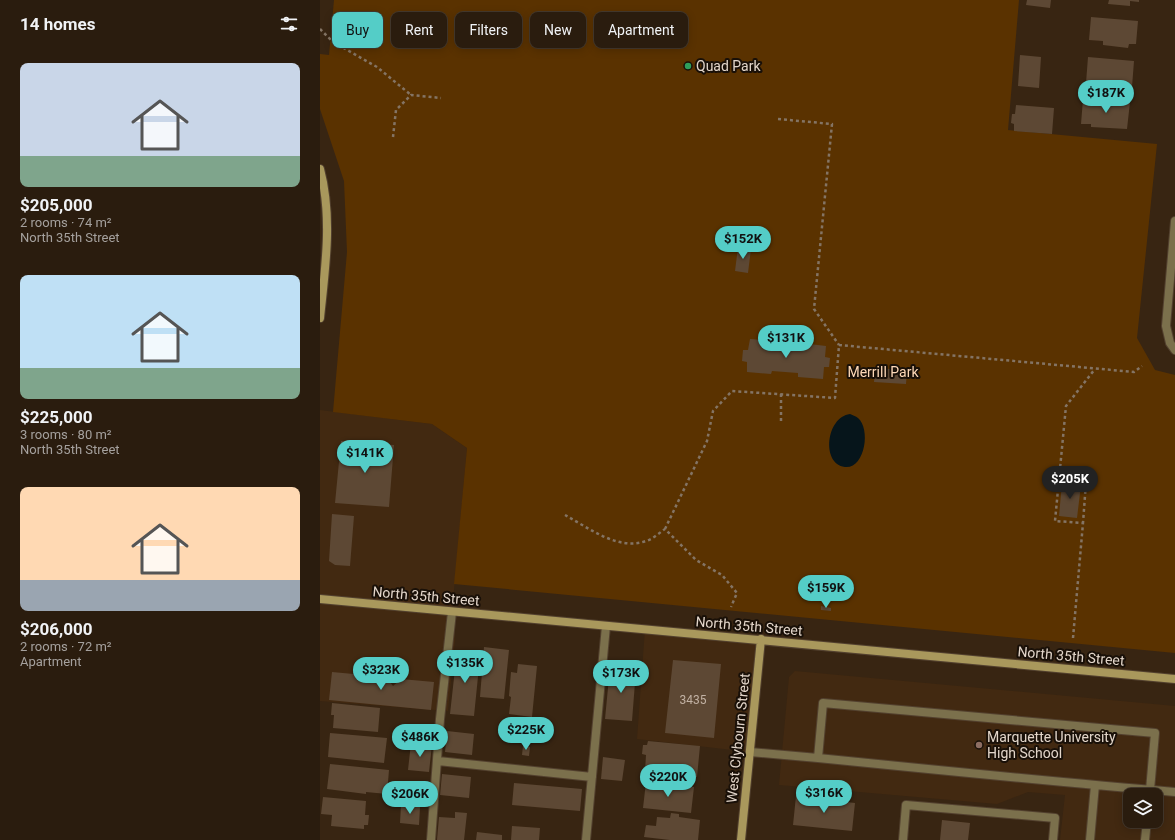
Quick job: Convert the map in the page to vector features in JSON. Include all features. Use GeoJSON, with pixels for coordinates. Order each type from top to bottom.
{"type":"FeatureCollection","features":[{"type":"Feature","properties":{"kind":"main road"},"geometry":{"type":"LineString","coordinates":[[320,169],[326,203],[328,234],[321,289],[320,318]]}},
{"type":"Feature","properties":{"kind":"main road","name":"North 35th Street"},"geometry":{"type":"LineString","coordinates":[[320,599],[761,639],[1175,679]]}},
{"type":"Feature","properties":{"kind":"main road","name":"West Clybourn Street"},"geometry":{"type":"LineString","coordinates":[[741,840],[761,639]]}},
{"type":"Feature","properties":{"kind":"street"},"geometry":{"type":"LineString","coordinates":[[1175,221],[1166,326],[1170,343],[1175,350]]}},
{"type":"Feature","properties":{"kind":"street"},"geometry":{"type":"LineString","coordinates":[[431,840],[440,719],[452,612]]}},
{"type":"Feature","properties":{"kind":"street"},"geometry":{"type":"LineString","coordinates":[[586,840],[606,626]]}},
{"type":"Feature","properties":{"kind":"street"},"geometry":{"type":"LineString","coordinates":[[818,758],[823,704],[1155,734],[1150,788]]}},
{"type":"Feature","properties":{"kind":"street"},"geometry":{"type":"LineString","coordinates":[[750,752],[1123,789]]}},
{"type":"Feature","properties":{"kind":"street"},"geometry":{"type":"LineString","coordinates":[[438,761],[592,777]]}},
{"type":"Feature","properties":{"kind":"street"},"geometry":{"type":"LineString","coordinates":[[1090,840],[1095,785]]}},
{"type":"Feature","properties":{"kind":"street"},"geometry":{"type":"LineString","coordinates":[[1163,792],[1175,792]]}},
{"type":"Feature","properties":{"kind":"street"},"geometry":{"type":"LineString","coordinates":[[903,840],[906,805],[1055,818],[1053,840]]}},
{"type":"Feature","properties":{"kind":"street"},"geometry":{"type":"LineString","coordinates":[[1145,840],[1146,828]]}},
{"type":"Feature","properties":{"kind":"path"},"geometry":{"type":"LineString","coordinates":[[320,29],[333,42],[377,67],[411,95],[441,98]]}},
{"type":"Feature","properties":{"kind":"path"},"geometry":{"type":"LineString","coordinates":[[393,137],[396,110],[411,95]]}},
{"type":"Feature","properties":{"kind":"path"},"geometry":{"type":"LineString","coordinates":[[565,515],[609,540],[632,545],[648,541],[664,529],[707,441],[713,411],[732,390],[835,398],[839,345],[814,309],[832,124],[778,119]]}},
{"type":"Feature","properties":{"kind":"path"},"geometry":{"type":"LineString","coordinates":[[839,345],[1134,372],[1142,366]]}},
{"type":"Feature","properties":{"kind":"path"},"geometry":{"type":"LineString","coordinates":[[1083,523],[1055,521],[1066,406],[1095,368]]}},
{"type":"Feature","properties":{"kind":"path"},"geometry":{"type":"LineString","coordinates":[[781,394],[781,424]]}},
{"type":"Feature","properties":{"kind":"path"},"geometry":{"type":"LineString","coordinates":[[1059,480],[1086,482],[1073,638]]}},
{"type":"Feature","properties":{"kind":"path"},"geometry":{"type":"LineString","coordinates":[[664,529],[696,560],[722,575],[738,593],[731,608]]}},
{"type":"Feature","properties":{"kind":"shaded area"},"geometry":{"type":"Polygon","coordinates":[[[320,410],[432,424],[467,448],[452,612],[455,640],[448,711],[320,701],[320,410]]]}},
{"type":"Feature","properties":{"kind":"shaded area"},"geometry":{"type":"Polygon","coordinates":[[[850,414],[857,417],[862,423],[865,439],[864,447],[857,462],[852,466],[845,467],[837,464],[832,458],[830,440],[836,423],[842,417],[850,414]]]}},
{"type":"Feature","properties":{"kind":"shaded area"},"geometry":{"type":"Polygon","coordinates":[[[645,629],[761,639],[750,752],[637,739],[645,629]]]}},
{"type":"Feature","properties":{"kind":"shaded area","name":"Marquette University High School"},"geometry":{"type":"Polygon","coordinates":[[[795,671],[1175,706],[1175,840],[1060,840],[1065,795],[1028,792],[997,804],[779,785],[789,677],[795,671]]]}},
{"type":"Feature","properties":{"kind":"green space","name":"Merrill Park"},"geometry":{"type":"Polygon","coordinates":[[[334,0],[1019,0],[1008,130],[1157,144],[1137,338],[1155,370],[1175,375],[1175,653],[454,584],[467,448],[432,424],[333,412],[347,252],[344,181],[320,109],[320,54],[329,55],[332,22],[332,48],[383,48],[383,12],[333,12],[334,0]]]}},
{"type":"Feature","properties":{"kind":"building"},"geometry":{"type":"Polygon","coordinates":[[[1027,0],[1051,0],[1050,8],[1026,5],[1027,0]]]}},
{"type":"Feature","properties":{"kind":"building"},"geometry":{"type":"Polygon","coordinates":[[[1109,0],[1139,0],[1139,2],[1130,1],[1130,6],[1108,4],[1109,0]]]}},
{"type":"Feature","properties":{"kind":"building"},"geometry":{"type":"Polygon","coordinates":[[[1091,17],[1138,21],[1136,44],[1129,44],[1128,48],[1103,45],[1103,41],[1089,40],[1091,17]]]}},
{"type":"Feature","properties":{"kind":"building"},"geometry":{"type":"Polygon","coordinates":[[[1020,55],[1041,57],[1039,88],[1018,86],[1020,55]]]}},
{"type":"Feature","properties":{"kind":"building"},"geometry":{"type":"Polygon","coordinates":[[[1088,57],[1134,61],[1132,87],[1127,86],[1126,90],[1100,87],[1100,84],[1086,83],[1088,57]]]}},
{"type":"Feature","properties":{"kind":"building"},"geometry":{"type":"Polygon","coordinates":[[[1083,99],[1130,102],[1127,129],[1091,127],[1091,124],[1081,124],[1083,99]]]}},
{"type":"Feature","properties":{"kind":"building"},"geometry":{"type":"Polygon","coordinates":[[[1016,105],[1054,108],[1052,134],[1014,131],[1014,124],[1011,123],[1012,114],[1015,114],[1016,105]]]}},
{"type":"Feature","properties":{"kind":"building"},"geometry":{"type":"Polygon","coordinates":[[[738,247],[751,249],[748,273],[735,271],[738,247]]]}},
{"type":"Feature","properties":{"kind":"building"},"geometry":{"type":"Polygon","coordinates":[[[750,339],[775,341],[774,344],[801,347],[801,343],[826,346],[825,357],[830,358],[829,367],[824,367],[823,379],[798,377],[798,373],[772,371],[771,374],[747,372],[747,362],[742,361],[743,350],[748,350],[750,339]]]}},
{"type":"Feature","properties":{"kind":"building"},"geometry":{"type":"Polygon","coordinates":[[[875,368],[907,370],[906,384],[874,382],[875,368]]]}},
{"type":"Feature","properties":{"kind":"building"},"geometry":{"type":"Polygon","coordinates":[[[341,441],[394,445],[389,507],[335,503],[341,441]]]}},
{"type":"Feature","properties":{"kind":"building"},"geometry":{"type":"Polygon","coordinates":[[[1062,483],[1081,485],[1077,518],[1059,516],[1062,483]]]}},
{"type":"Feature","properties":{"kind":"building"},"geometry":{"type":"Polygon","coordinates":[[[332,514],[354,516],[350,566],[335,565],[329,561],[332,514]]]}},
{"type":"Feature","properties":{"kind":"building"},"geometry":{"type":"Polygon","coordinates":[[[821,606],[831,608],[831,611],[821,610],[821,606]]]}},
{"type":"Feature","properties":{"kind":"building"},"geometry":{"type":"Polygon","coordinates":[[[484,647],[509,650],[504,699],[480,697],[484,647]]]}},
{"type":"Feature","properties":{"kind":"building"},"geometry":{"type":"Polygon","coordinates":[[[457,651],[470,652],[470,656],[480,657],[474,716],[450,714],[457,651]]]}},
{"type":"Feature","properties":{"kind":"building"},"geometry":{"type":"Polygon","coordinates":[[[673,660],[721,664],[714,738],[665,733],[673,660]]]}},
{"type":"Feature","properties":{"kind":"building"},"geometry":{"type":"Polygon","coordinates":[[[518,664],[537,666],[532,717],[509,714],[511,672],[517,673],[518,664]]]}},
{"type":"Feature","properties":{"kind":"building"},"geometry":{"type":"Polygon","coordinates":[[[610,667],[636,670],[632,721],[605,719],[610,667]]]}},
{"type":"Feature","properties":{"kind":"building"},"geometry":{"type":"Polygon","coordinates":[[[332,672],[386,677],[393,686],[401,679],[434,682],[431,710],[329,700],[332,672]]]}},
{"type":"Feature","properties":{"kind":"building"},"geometry":{"type":"Polygon","coordinates":[[[332,703],[380,708],[378,732],[333,728],[334,715],[331,715],[332,703]]]}},
{"type":"Feature","properties":{"kind":"building"},"geometry":{"type":"Polygon","coordinates":[[[407,727],[424,729],[423,739],[406,737],[407,727]]]}},
{"type":"Feature","properties":{"kind":"building"},"geometry":{"type":"Polygon","coordinates":[[[447,731],[474,734],[472,755],[445,752],[447,731]]]}},
{"type":"Feature","properties":{"kind":"building"},"geometry":{"type":"Polygon","coordinates":[[[330,733],[387,738],[384,763],[328,757],[330,733]]]}},
{"type":"Feature","properties":{"kind":"building"},"geometry":{"type":"Polygon","coordinates":[[[648,741],[700,746],[697,777],[645,771],[646,755],[642,754],[643,745],[647,745],[648,741]]]}},
{"type":"Feature","properties":{"kind":"building"},"geometry":{"type":"Polygon","coordinates":[[[411,743],[432,745],[429,772],[408,770],[411,743]]]}},
{"type":"Feature","properties":{"kind":"building"},"geometry":{"type":"Polygon","coordinates":[[[523,746],[530,747],[529,756],[522,755],[523,746]]]}},
{"type":"Feature","properties":{"kind":"building"},"geometry":{"type":"Polygon","coordinates":[[[603,757],[625,760],[622,781],[601,779],[603,757]]]}},
{"type":"Feature","properties":{"kind":"building"},"geometry":{"type":"Polygon","coordinates":[[[330,764],[389,770],[387,794],[366,792],[366,794],[327,789],[330,764]]]}},
{"type":"Feature","properties":{"kind":"building"},"geometry":{"type":"Polygon","coordinates":[[[442,774],[471,777],[469,798],[440,795],[442,774]]]}},
{"type":"Feature","properties":{"kind":"building"},"geometry":{"type":"Polygon","coordinates":[[[646,782],[694,787],[691,813],[643,808],[646,782]]]}},
{"type":"Feature","properties":{"kind":"building"},"geometry":{"type":"Polygon","coordinates":[[[514,783],[582,789],[580,811],[512,805],[514,783]]]}},
{"type":"Feature","properties":{"kind":"building"},"geometry":{"type":"Polygon","coordinates":[[[796,796],[855,803],[852,831],[793,825],[796,796]]]}},
{"type":"Feature","properties":{"kind":"building"},"geometry":{"type":"Polygon","coordinates":[[[323,797],[366,801],[365,815],[369,815],[368,825],[364,825],[364,829],[331,826],[332,815],[321,814],[323,797]]]}},
{"type":"Feature","properties":{"kind":"building"},"geometry":{"type":"Polygon","coordinates":[[[401,805],[420,807],[419,825],[400,823],[401,805]]]}},
{"type":"Feature","properties":{"kind":"building"},"geometry":{"type":"Polygon","coordinates":[[[455,812],[467,813],[464,840],[437,840],[439,817],[455,818],[455,812]]]}},
{"type":"Feature","properties":{"kind":"building"},"geometry":{"type":"Polygon","coordinates":[[[671,813],[679,814],[679,817],[700,820],[698,840],[670,840],[644,837],[646,825],[656,826],[657,817],[670,818],[671,813]]]}},
{"type":"Feature","properties":{"kind":"building"},"geometry":{"type":"Polygon","coordinates":[[[942,820],[970,823],[968,840],[940,840],[942,820]]]}},
{"type":"Feature","properties":{"kind":"building"},"geometry":{"type":"Polygon","coordinates":[[[512,826],[540,828],[539,840],[511,840],[512,826]]]}},
{"type":"Feature","properties":{"kind":"building"},"geometry":{"type":"Polygon","coordinates":[[[477,832],[502,835],[502,840],[476,840],[477,832]]]}},
{"type":"Feature","properties":{"kind":"place","name":"Quad Park"},"geometry":{"type":"Point","coordinates":[688,66]}},
{"type":"Feature","properties":{"kind":"place","name":"Marquette University High School"},"geometry":{"type":"Point","coordinates":[979,745]}}]}
